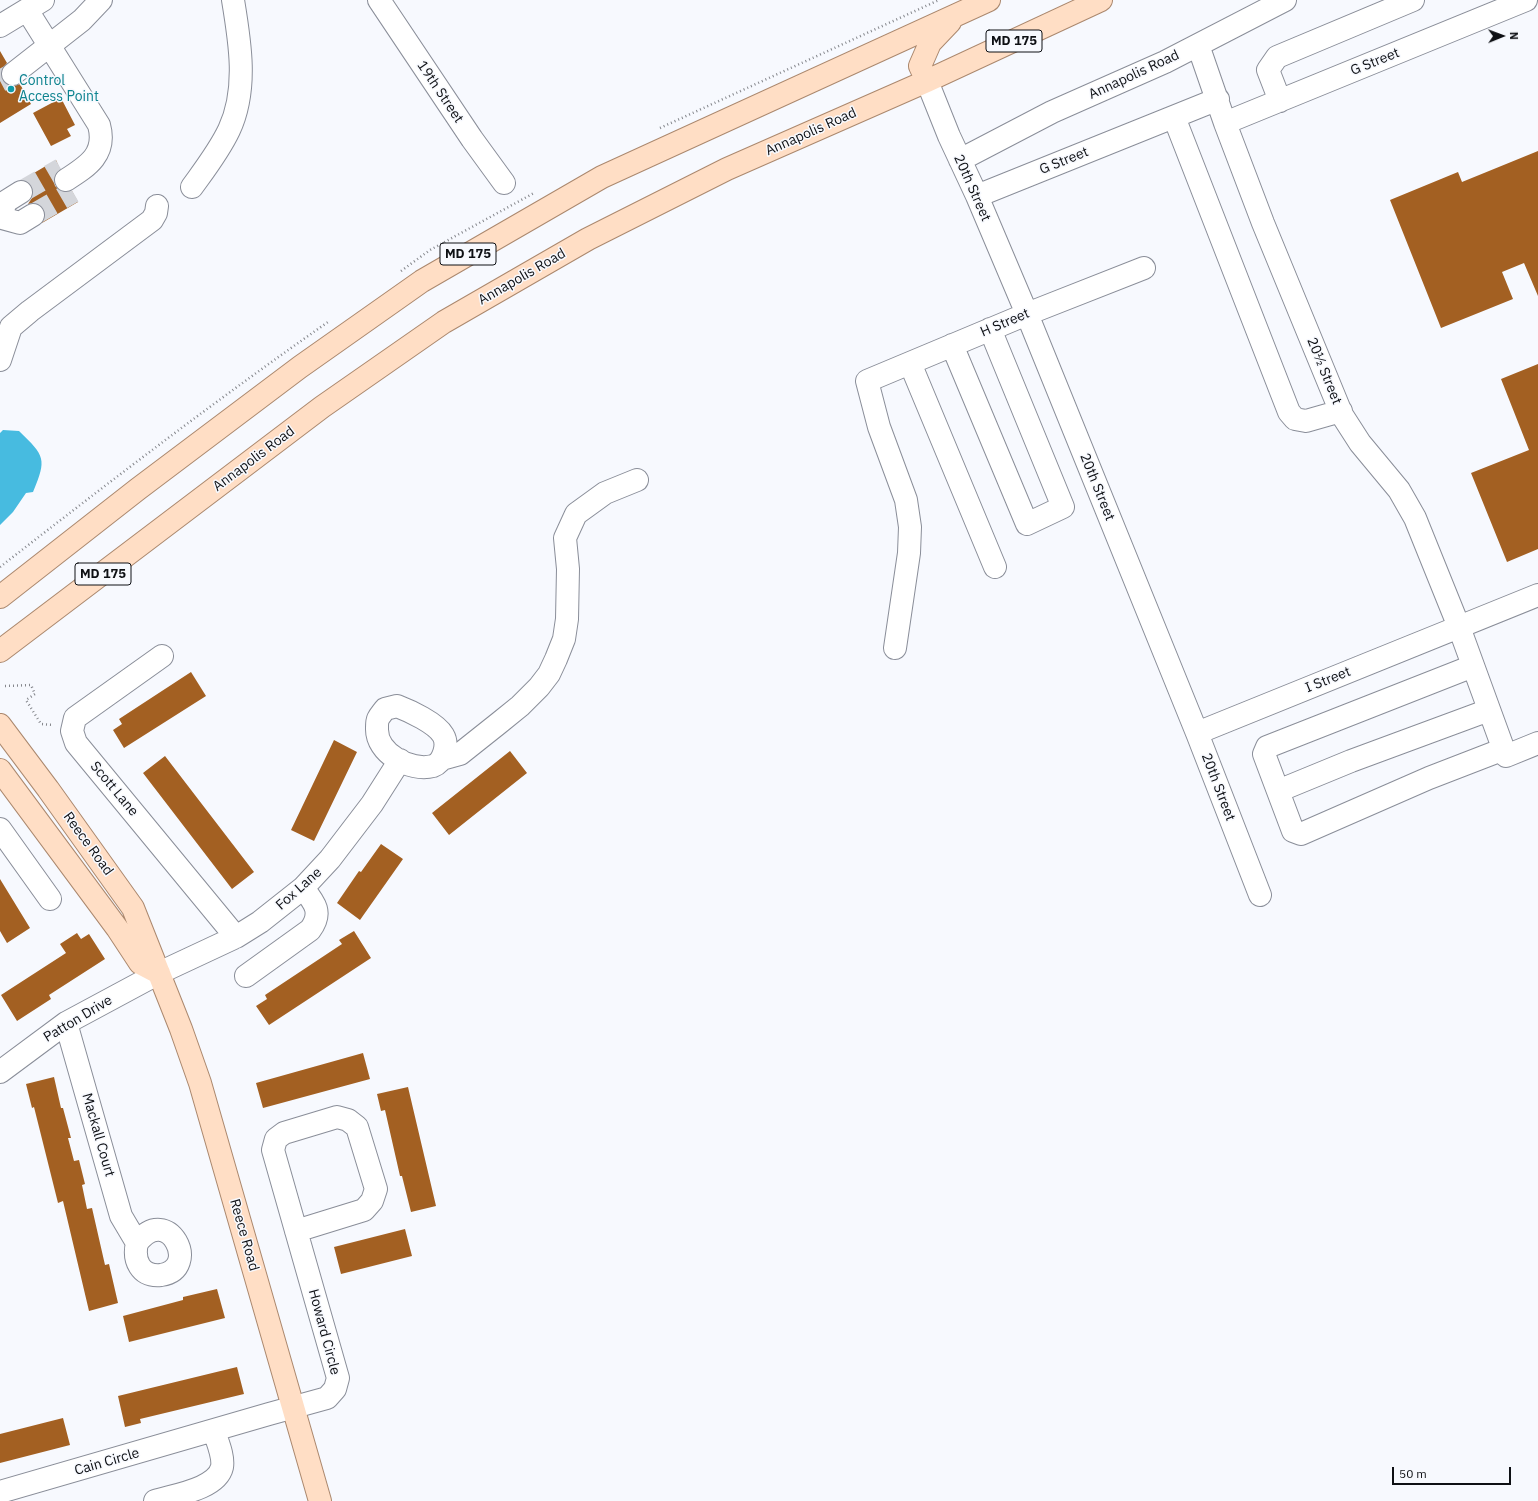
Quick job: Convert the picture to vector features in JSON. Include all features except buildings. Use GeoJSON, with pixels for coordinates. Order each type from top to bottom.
{"type":"FeatureCollection","features":[{"type":"Feature","properties":{"kind":"main road","name":"MD 175"},"geometry":{"type":"LineString","coordinates":[[0,597],[138,488],[294,372],[422,281],[602,177],[989,0]]}},
{"type":"Feature","properties":{"kind":"main road","name":"Annapolis Road"},"geometry":{"type":"LineString","coordinates":[[0,651],[322,407],[444,322],[588,240],[727,169],[927,81],[1101,0]]}},
{"type":"Feature","properties":{"kind":"main road"},"geometry":{"type":"LineString","coordinates":[[927,81],[920,66],[930,43],[958,14]]}},
{"type":"Feature","properties":{"kind":"main road","name":"Reece Road"},"geometry":{"type":"LineString","coordinates":[[0,725],[48,789],[133,908],[159,972],[200,1083],[320,1501]]}},
{"type":"Feature","properties":{"kind":"main road","name":"Reece Road"},"geometry":{"type":"LineString","coordinates":[[0,770],[77,873],[140,963],[159,972]]}},
{"type":"Feature","properties":{"kind":"street"},"geometry":{"type":"LineString","coordinates":[[13,74],[82,20],[101,0]]}},
{"type":"Feature","properties":{"kind":"street"},"geometry":{"type":"LineString","coordinates":[[192,187],[212,160],[229,130],[238,98],[241,66],[233,0]]}},
{"type":"Feature","properties":{"kind":"street","name":"19th Street"},"geometry":{"type":"LineString","coordinates":[[379,0],[472,139],[504,183]]}},
{"type":"Feature","properties":{"kind":"street","name":"Annapolis Road"},"geometry":{"type":"LineString","coordinates":[[960,160],[1052,112],[1165,62],[1285,0]]}},
{"type":"Feature","properties":{"kind":"street"},"geometry":{"type":"LineString","coordinates":[[1280,101],[1268,70],[1277,57],[1413,0]]}},
{"type":"Feature","properties":{"kind":"street","name":"G Street"},"geometry":{"type":"LineString","coordinates":[[1225,123],[1526,0]]}},
{"type":"Feature","properties":{"kind":"street"},"geometry":{"type":"LineString","coordinates":[[0,26],[35,5],[49,45],[99,125],[102,136],[101,145],[87,167],[66,180]]}},
{"type":"Feature","properties":{"kind":"street","name":"20½ Street"},"geometry":{"type":"LineString","coordinates":[[1198,45],[1218,99],[1225,123],[1263,222],[1341,411],[1360,443],[1385,472],[1402,495],[1415,518],[1459,627],[1504,748]]}},
{"type":"Feature","properties":{"kind":"street","name":"20th Street"},"geometry":{"type":"LineString","coordinates":[[927,81],[1027,314],[1197,733],[1260,895]]}},
{"type":"Feature","properties":{"kind":"street","name":"G Street"},"geometry":{"type":"LineString","coordinates":[[977,196],[1218,99]]}},
{"type":"Feature","properties":{"kind":"street"},"geometry":{"type":"LineString","coordinates":[[1174,117],[1288,412],[1295,419],[1306,421],[1341,411]]}},
{"type":"Feature","properties":{"kind":"street"},"geometry":{"type":"LineString","coordinates":[[1,218],[6,202],[27,203]]}},
{"type":"Feature","properties":{"kind":"street"},"geometry":{"type":"LineString","coordinates":[[0,360],[6,321],[30,311],[152,220],[156,213],[157,206]]}},
{"type":"Feature","properties":{"kind":"street","name":"H Street"},"geometry":{"type":"LineString","coordinates":[[895,648],[909,553],[910,527],[906,500],[879,427],[867,381],[990,329],[1144,268]]}},
{"type":"Feature","properties":{"kind":"street"},"geometry":{"type":"LineString","coordinates":[[952,345],[1028,524],[1062,507],[990,329]]}},
{"type":"Feature","properties":{"kind":"street"},"geometry":{"type":"LineString","coordinates":[[910,363],[995,567]]}},
{"type":"Feature","properties":{"kind":"street"},"geometry":{"type":"LineString","coordinates":[[442,759],[460,754],[520,706],[539,687],[549,674],[564,639],[567,619],[568,569],[564,538],[576,514],[605,493],[637,480]]}},
{"type":"Feature","properties":{"kind":"street","name":"I Street"},"geometry":{"type":"LineString","coordinates":[[1197,733],[1538,595]]}},
{"type":"Feature","properties":{"kind":"street"},"geometry":{"type":"LineString","coordinates":[[72,731],[75,718],[162,656]]}},
{"type":"Feature","properties":{"kind":"street"},"geometry":{"type":"LineString","coordinates":[[1473,666],[1267,747],[1264,754],[1293,831],[1301,834],[1429,778],[1504,748],[1506,756],[1538,743]]}},
{"type":"Feature","properties":{"kind":"street"},"geometry":{"type":"LineString","coordinates":[[396,706],[407,710],[435,726],[443,735],[446,747],[442,759],[435,766],[413,766],[400,760],[384,749],[377,734],[378,720],[385,709],[396,706]]}},
{"type":"Feature","properties":{"kind":"street"},"geometry":{"type":"LineString","coordinates":[[1278,792],[1351,761],[1489,710]]}},
{"type":"Feature","properties":{"kind":"street","name":"Scott Lane"},"geometry":{"type":"LineString","coordinates":[[72,731],[76,743],[236,937]]}},
{"type":"Feature","properties":{"kind":"street","name":"Fox Lane"},"geometry":{"type":"LineString","coordinates":[[159,972],[236,937],[260,922],[303,888],[330,859],[368,810],[400,760]]}},
{"type":"Feature","properties":{"kind":"street"},"geometry":{"type":"LineString","coordinates":[[0,830],[50,899]]}},
{"type":"Feature","properties":{"kind":"street"},"geometry":{"type":"LineString","coordinates":[[246,976],[310,930],[315,922],[317,912],[313,901],[303,888]]}},
{"type":"Feature","properties":{"kind":"street","name":"Patton Drive"},"geometry":{"type":"LineString","coordinates":[[0,1072],[66,1024],[159,972]]}},
{"type":"Feature","properties":{"kind":"street","name":"Mackall Court"},"geometry":{"type":"LineString","coordinates":[[66,1024],[120,1216],[137,1242]]}},
{"type":"Feature","properties":{"kind":"street","name":"Howard Circle"},"geometry":{"type":"LineString","coordinates":[[294,1408],[327,1398],[335,1389],[338,1378],[296,1231],[273,1150],[276,1139],[284,1133],[337,1117],[348,1120],[357,1127],[374,1182],[376,1189],[372,1201],[364,1210],[296,1231]]}},
{"type":"Feature","properties":{"kind":"street","name":"Cain Circle"},"geometry":{"type":"LineString","coordinates":[[0,1492],[294,1408]]}},
{"type":"Feature","properties":{"kind":"street"},"geometry":{"type":"LineString","coordinates":[[155,1501],[207,1485],[218,1477],[222,1466],[214,1431]]}},
{"type":"Feature","properties":{"kind":"path"},"geometry":{"type":"LineString","coordinates":[[5,686],[30,685],[35,694],[26,700],[41,724],[54,724],[55,733],[72,731]]}},
{"type":"Feature","properties":{"kind":"water"},"geometry":{"type":"Polygon","coordinates":[[[3,430],[19,431],[39,453],[42,465],[33,492],[26,493],[13,512],[0,525],[0,433],[3,430]]]}},
{"type":"Feature","properties":{"kind":"tunnel"},"geometry":{"type":"LineString","coordinates":[[0,81],[13,74]]}},
{"type":"Feature","properties":{"kind":"tunnel"},"geometry":{"type":"LineString","coordinates":[[21,192],[61,169]]}},
{"type":"Feature","properties":{"kind":"tunnel"},"geometry":{"type":"LineString","coordinates":[[33,215],[73,192]]}},
{"type":"Feature","properties":{"kind":"place","name":"Control Access Point"},"geometry":{"type":"Point","coordinates":[11,89]}}]}
